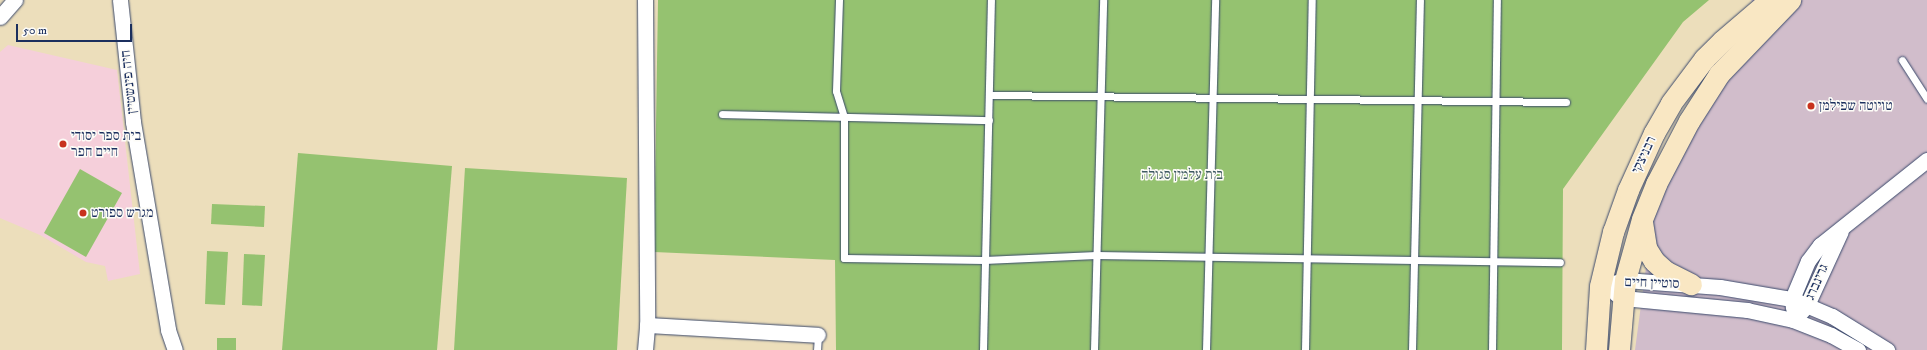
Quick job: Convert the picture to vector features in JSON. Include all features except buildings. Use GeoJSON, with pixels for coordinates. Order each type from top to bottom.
{"type":"FeatureCollection","features":[{"type":"Feature","properties":{"kind":"street"},"geometry":{"type":"LineString","coordinates":[[0,17],[15,0]]}},
{"type":"Feature","properties":{"kind":"street","name":"חיה פינשטיין"},"geometry":{"type":"LineString","coordinates":[[120,0],[133,122],[168,330],[175,350]]}},
{"type":"Feature","properties":{"kind":"street"},"geometry":{"type":"LineString","coordinates":[[645,0],[647,325],[645,350]]}},
{"type":"Feature","properties":{"kind":"street","name":"רבניצקי"},"geometry":{"type":"LineString","coordinates":[[1596,350],[1600,286],[1613,232],[1628,190],[1650,140],[1671,103],[1722,41],[1770,0]]}},
{"type":"Feature","properties":{"kind":"street","name":"רבניצקי"},"geometry":{"type":"LineString","coordinates":[[1619,350],[1624,289],[1642,219],[1669,158],[1718,74],[1790,0]]}},
{"type":"Feature","properties":{"kind":"street","name":"גרינברג"},"geometry":{"type":"LineString","coordinates":[[1794,320],[1792,299],[1808,261],[1820,245],[1846,222],[1927,160]]}},
{"type":"Feature","properties":{"kind":"street"},"geometry":{"type":"LineString","coordinates":[[1642,219],[1642,233],[1654,261],[1666,271],[1691,284]]}},
{"type":"Feature","properties":{"kind":"street","name":"גרינברג"},"geometry":{"type":"LineString","coordinates":[[1794,320],[1807,305],[1831,250],[1846,222]]}},
{"type":"Feature","properties":{"kind":"street","name":"סוטיין חיים"},"geometry":{"type":"LineString","coordinates":[[1624,289],[1691,284],[1758,292],[1792,299],[1856,330],[1887,350]]}},
{"type":"Feature","properties":{"kind":"street","name":"סוטיין חיים"},"geometry":{"type":"LineString","coordinates":[[1600,286],[1747,310],[1794,320],[1831,334],[1858,350]]}},
{"type":"Feature","properties":{"kind":"street"},"geometry":{"type":"LineString","coordinates":[[647,325],[818,335]]}},
{"type":"Feature","properties":{"kind":"street","name":"חיה פינשטיין"},"geometry":{"type":"LineString","coordinates":[[164,350],[168,330]]}},
{"type":"Feature","properties":{"kind":"lane"},"geometry":{"type":"LineString","coordinates":[[839,0],[836,91],[844,116],[844,258],[984,260],[1096,255],[1560,262]]}},
{"type":"Feature","properties":{"kind":"lane"},"geometry":{"type":"LineString","coordinates":[[983,350],[984,260],[992,0]]}},
{"type":"Feature","properties":{"kind":"lane"},"geometry":{"type":"LineString","coordinates":[[1094,350],[1103,0]]}},
{"type":"Feature","properties":{"kind":"lane"},"geometry":{"type":"LineString","coordinates":[[1206,350],[1216,0]]}},
{"type":"Feature","properties":{"kind":"lane"},"geometry":{"type":"LineString","coordinates":[[1305,350],[1312,0]]}},
{"type":"Feature","properties":{"kind":"lane"},"geometry":{"type":"LineString","coordinates":[[1412,350],[1420,0]]}},
{"type":"Feature","properties":{"kind":"lane"},"geometry":{"type":"LineString","coordinates":[[1492,350],[1494,101],[1497,0]]}},
{"type":"Feature","properties":{"kind":"lane"},"geometry":{"type":"LineString","coordinates":[[1902,60],[1927,98]]}},
{"type":"Feature","properties":{"kind":"lane"},"geometry":{"type":"LineString","coordinates":[[990,96],[1566,102]]}},
{"type":"Feature","properties":{"kind":"lane"},"geometry":{"type":"LineString","coordinates":[[722,114],[989,120]]}},
{"type":"Feature","properties":{"kind":"lane"},"geometry":{"type":"LineString","coordinates":[[817,350],[818,335]]}},
{"type":"Feature","properties":{"kind":"shaded area"},"geometry":{"type":"Polygon","coordinates":[[[1751,0],[1927,0],[1927,350],[1635,350],[1652,223],[1670,169],[1705,103],[1773,26],[1751,0]]]}},
{"type":"Feature","properties":{"kind":"shaded area","name":"בית ספר יסודי חיים חפר"},"geometry":{"type":"Polygon","coordinates":[[[8,45],[117,70],[140,274],[108,281],[105,266],[86,262],[40,235],[0,218],[0,52],[8,45]]]}},
{"type":"Feature","properties":{"kind":"green space","name":"בית עלמין סגולה"},"geometry":{"type":"Polygon","coordinates":[[[658,0],[1709,0],[1683,22],[1563,189],[1562,350],[836,350],[835,260],[654,252],[658,0]]]}},
{"type":"Feature","properties":{"kind":"green space"},"geometry":{"type":"Polygon","coordinates":[[[298,153],[452,166],[437,350],[282,350],[298,153]]]}},
{"type":"Feature","properties":{"kind":"green space"},"geometry":{"type":"Polygon","coordinates":[[[465,168],[627,178],[617,350],[454,350],[465,168]]]}},
{"type":"Feature","properties":{"kind":"green space","name":"מגרש ספורט"},"geometry":{"type":"Polygon","coordinates":[[[80,169],[122,193],[86,257],[44,233],[80,169]]]}},
{"type":"Feature","properties":{"kind":"green space"},"geometry":{"type":"Polygon","coordinates":[[[212,204],[265,206],[264,227],[211,224],[212,204]]]}},
{"type":"Feature","properties":{"kind":"green space"},"geometry":{"type":"Polygon","coordinates":[[[207,251],[228,252],[225,305],[205,304],[207,251]]]}},
{"type":"Feature","properties":{"kind":"green space"},"geometry":{"type":"Polygon","coordinates":[[[244,254],[265,255],[262,306],[242,305],[244,254]]]}},
{"type":"Feature","properties":{"kind":"green space"},"geometry":{"type":"Polygon","coordinates":[[[217,338],[236,338],[236,350],[217,350],[217,338]]]}},
{"type":"Feature","properties":{"kind":"place","name":"טויוטה שפילמן"},"geometry":{"type":"Point","coordinates":[1811,106]}},
{"type":"Feature","properties":{"kind":"place","name":"בית ספר יסודי חיים חפר"},"geometry":{"type":"Point","coordinates":[63,144]}},
{"type":"Feature","properties":{"kind":"place","name":"מגרש ספורט"},"geometry":{"type":"Point","coordinates":[83,213]}}]}
